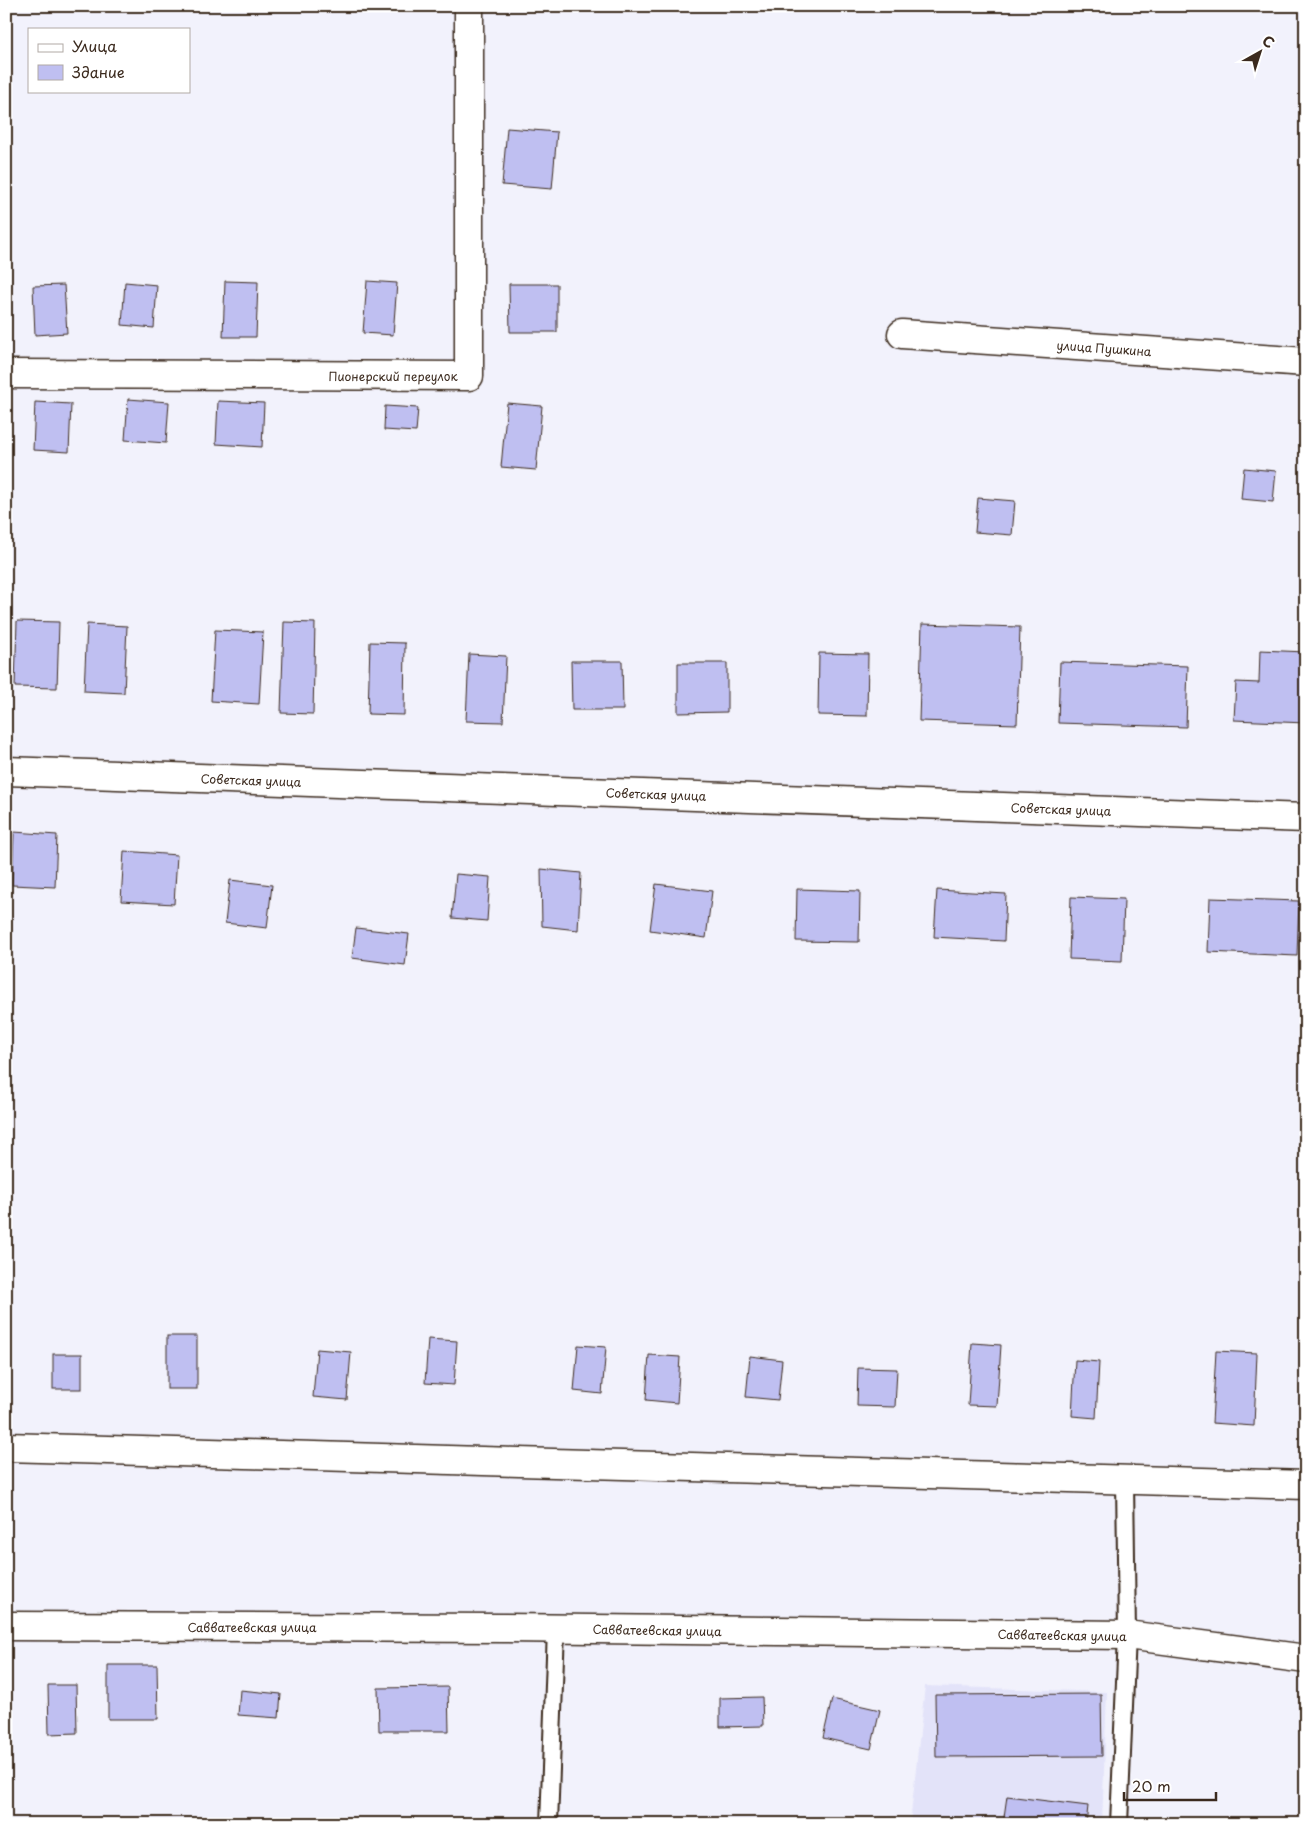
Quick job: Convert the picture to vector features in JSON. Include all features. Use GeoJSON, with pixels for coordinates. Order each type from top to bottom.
{"type":"FeatureCollection","features":[{"type":"Feature","properties":{"kind":"street","name":"Пионерский переулок"},"geometry":{"type":"LineString","coordinates":[[6,374],[470,376],[469,6]]}},
{"type":"Feature","properties":{"kind":"street","name":"улица Пушкина"},"geometry":{"type":"LineString","coordinates":[[902,334],[1306,362]]}},
{"type":"Feature","properties":{"kind":"street","name":"Советская улица"},"geometry":{"type":"LineString","coordinates":[[6,770],[1306,818]]}},
{"type":"Feature","properties":{"kind":"street"},"geometry":{"type":"LineString","coordinates":[[6,1447],[1306,1485]]}},
{"type":"Feature","properties":{"kind":"street","name":"Савватеевская улица"},"geometry":{"type":"LineString","coordinates":[[6,1626],[1126,1635],[1306,1659]]}},
{"type":"Feature","properties":{"kind":"lane"},"geometry":{"type":"LineString","coordinates":[[1119,1824],[1126,1635],[1125,1481]]}},
{"type":"Feature","properties":{"kind":"lane"},"geometry":{"type":"LineString","coordinates":[[549,1824],[556,1629]]}},
{"type":"Feature","properties":{"kind":"shaded area"},"geometry":{"type":"Polygon","coordinates":[[[925,1686],[1107,1692],[1102,1824],[910,1824],[925,1686]]]}},
{"type":"Feature","properties":{"kind":"building"},"geometry":{"type":"Polygon","coordinates":[[[507,128],[557,132],[552,189],[502,185],[507,128]]]}},
{"type":"Feature","properties":{"kind":"building"},"geometry":{"type":"Polygon","coordinates":[[[225,281],[258,282],[256,337],[223,337],[225,281]]]}},
{"type":"Feature","properties":{"kind":"building"},"geometry":{"type":"Polygon","coordinates":[[[367,281],[397,283],[393,335],[363,333],[367,281]]]}},
{"type":"Feature","properties":{"kind":"building"},"geometry":{"type":"Polygon","coordinates":[[[125,282],[157,285],[154,328],[122,325],[125,282]]]}},
{"type":"Feature","properties":{"kind":"building"},"geometry":{"type":"Polygon","coordinates":[[[509,284],[557,284],[557,332],[510,332],[509,284]]]}},
{"type":"Feature","properties":{"kind":"building"},"geometry":{"type":"Polygon","coordinates":[[[64,285],[67,333],[35,335],[33,286],[64,285]]]}},
{"type":"Feature","properties":{"kind":"building"},"geometry":{"type":"Polygon","coordinates":[[[128,399],[169,402],[166,443],[125,440],[128,399]]]}},
{"type":"Feature","properties":{"kind":"building"},"geometry":{"type":"Polygon","coordinates":[[[218,401],[264,403],[262,447],[216,444],[218,401]]]}},
{"type":"Feature","properties":{"kind":"building"},"geometry":{"type":"Polygon","coordinates":[[[35,402],[71,404],[69,452],[33,450],[35,402]]]}},
{"type":"Feature","properties":{"kind":"building"},"geometry":{"type":"Polygon","coordinates":[[[507,403],[542,406],[536,470],[501,467],[507,403]]]}},
{"type":"Feature","properties":{"kind":"building"},"geometry":{"type":"Polygon","coordinates":[[[385,406],[418,408],[416,432],[384,430],[385,406]]]}},
{"type":"Feature","properties":{"kind":"building"},"geometry":{"type":"Polygon","coordinates":[[[1244,468],[1276,471],[1273,502],[1241,499],[1244,468]]]}},
{"type":"Feature","properties":{"kind":"building"},"geometry":{"type":"Polygon","coordinates":[[[978,498],[1015,501],[1012,535],[975,532],[978,498]]]}},
{"type":"Feature","properties":{"kind":"building"},"geometry":{"type":"Polygon","coordinates":[[[17,621],[59,622],[57,688],[15,687],[17,621]]]}},
{"type":"Feature","properties":{"kind":"building"},"geometry":{"type":"Polygon","coordinates":[[[284,622],[315,623],[313,714],[281,713],[284,622]]]}},
{"type":"Feature","properties":{"kind":"building"},"geometry":{"type":"Polygon","coordinates":[[[87,624],[127,626],[124,693],[84,691],[87,624]]]}},
{"type":"Feature","properties":{"kind":"building"},"geometry":{"type":"Polygon","coordinates":[[[922,624],[1020,627],[1017,724],[919,721],[922,624]]]}},
{"type":"Feature","properties":{"kind":"building"},"geometry":{"type":"Polygon","coordinates":[[[215,630],[263,632],[259,704],[211,701],[215,630]]]}},
{"type":"Feature","properties":{"kind":"building"},"geometry":{"type":"Polygon","coordinates":[[[370,642],[405,643],[404,715],[368,714],[370,642]]]}},
{"type":"Feature","properties":{"kind":"building"},"geometry":{"type":"Polygon","coordinates":[[[1260,650],[1306,652],[1306,723],[1234,720],[1236,682],[1259,683],[1260,650]]]}},
{"type":"Feature","properties":{"kind":"building"},"geometry":{"type":"Polygon","coordinates":[[[819,653],[868,654],[867,716],[818,715],[819,653]]]}},
{"type":"Feature","properties":{"kind":"building"},"geometry":{"type":"Polygon","coordinates":[[[469,654],[506,656],[503,722],[466,721],[469,654]]]}},
{"type":"Feature","properties":{"kind":"building"},"geometry":{"type":"Polygon","coordinates":[[[571,661],[622,661],[623,710],[572,710],[571,661]]]}},
{"type":"Feature","properties":{"kind":"building"},"geometry":{"type":"Polygon","coordinates":[[[1060,662],[1188,666],[1186,727],[1058,723],[1060,662]]]}},
{"type":"Feature","properties":{"kind":"building"},"geometry":{"type":"Polygon","coordinates":[[[678,663],[727,663],[727,712],[678,713],[678,663]]]}},
{"type":"Feature","properties":{"kind":"building"},"geometry":{"type":"Polygon","coordinates":[[[14,832],[57,835],[55,887],[12,885],[14,832]]]}},
{"type":"Feature","properties":{"kind":"building"},"geometry":{"type":"Polygon","coordinates":[[[124,851],[177,855],[174,904],[121,901],[124,851]]]}},
{"type":"Feature","properties":{"kind":"building"},"geometry":{"type":"Polygon","coordinates":[[[541,869],[581,873],[578,930],[542,926],[541,869]]]}},
{"type":"Feature","properties":{"kind":"building"},"geometry":{"type":"Polygon","coordinates":[[[456,874],[490,877],[487,921],[452,918],[456,874]]]}},
{"type":"Feature","properties":{"kind":"building"},"geometry":{"type":"Polygon","coordinates":[[[230,880],[272,885],[267,928],[225,923],[230,880]]]}},
{"type":"Feature","properties":{"kind":"building"},"geometry":{"type":"Polygon","coordinates":[[[656,884],[712,891],[706,938],[650,930],[656,884]]]}},
{"type":"Feature","properties":{"kind":"building"},"geometry":{"type":"Polygon","coordinates":[[[797,889],[860,891],[859,942],[796,941],[797,889]]]}},
{"type":"Feature","properties":{"kind":"building"},"geometry":{"type":"Polygon","coordinates":[[[937,890],[1006,894],[1004,941],[934,937],[937,890]]]}},
{"type":"Feature","properties":{"kind":"building"},"geometry":{"type":"Polygon","coordinates":[[[1071,897],[1124,899],[1122,961],[1069,959],[1071,897]]]}},
{"type":"Feature","properties":{"kind":"building"},"geometry":{"type":"Polygon","coordinates":[[[1210,898],[1299,901],[1297,956],[1208,952],[1210,898]]]}},
{"type":"Feature","properties":{"kind":"building"},"geometry":{"type":"Polygon","coordinates":[[[356,928],[409,934],[405,965],[352,958],[356,928]]]}},
{"type":"Feature","properties":{"kind":"building"},"geometry":{"type":"Polygon","coordinates":[[[167,1336],[197,1336],[197,1389],[167,1389],[167,1336]]]}},
{"type":"Feature","properties":{"kind":"building"},"geometry":{"type":"Polygon","coordinates":[[[428,1339],[457,1341],[454,1385],[425,1383],[428,1339]]]}},
{"type":"Feature","properties":{"kind":"building"},"geometry":{"type":"Polygon","coordinates":[[[972,1343],[1001,1345],[997,1406],[968,1405],[972,1343]]]}},
{"type":"Feature","properties":{"kind":"building"},"geometry":{"type":"Polygon","coordinates":[[[578,1345],[606,1347],[602,1394],[574,1391],[578,1345]]]}},
{"type":"Feature","properties":{"kind":"building"},"geometry":{"type":"Polygon","coordinates":[[[317,1349],[351,1352],[347,1400],[313,1397],[317,1349]]]}},
{"type":"Feature","properties":{"kind":"building"},"geometry":{"type":"Polygon","coordinates":[[[1216,1351],[1257,1353],[1254,1426],[1212,1423],[1216,1351]]]}},
{"type":"Feature","properties":{"kind":"building"},"geometry":{"type":"Polygon","coordinates":[[[53,1354],[82,1354],[82,1389],[53,1389],[53,1354]]]}},
{"type":"Feature","properties":{"kind":"building"},"geometry":{"type":"Polygon","coordinates":[[[649,1355],[680,1357],[677,1403],[646,1400],[649,1355]]]}},
{"type":"Feature","properties":{"kind":"building"},"geometry":{"type":"Polygon","coordinates":[[[750,1356],[782,1360],[778,1400],[746,1397],[750,1356]]]}},
{"type":"Feature","properties":{"kind":"building"},"geometry":{"type":"Polygon","coordinates":[[[1075,1360],[1099,1362],[1096,1418],[1072,1416],[1075,1360]]]}},
{"type":"Feature","properties":{"kind":"building"},"geometry":{"type":"Polygon","coordinates":[[[858,1368],[897,1369],[895,1407],[857,1406],[858,1368]]]}},
{"type":"Feature","properties":{"kind":"building"},"geometry":{"type":"Polygon","coordinates":[[[108,1665],[157,1665],[158,1719],[108,1719],[108,1665]]]}},
{"type":"Feature","properties":{"kind":"building"},"geometry":{"type":"Polygon","coordinates":[[[48,1685],[76,1685],[77,1733],[49,1734],[48,1685]]]}},
{"type":"Feature","properties":{"kind":"building"},"geometry":{"type":"Polygon","coordinates":[[[448,1687],[449,1731],[379,1731],[378,1688],[448,1687]]]}},
{"type":"Feature","properties":{"kind":"building"},"geometry":{"type":"Polygon","coordinates":[[[240,1690],[281,1694],[279,1718],[238,1715],[240,1690]]]}},
{"type":"Feature","properties":{"kind":"building"},"geometry":{"type":"Polygon","coordinates":[[[1101,1694],[1102,1756],[936,1757],[935,1695],[1101,1694]]]}},
{"type":"Feature","properties":{"kind":"building"},"geometry":{"type":"Polygon","coordinates":[[[762,1697],[763,1726],[720,1727],[720,1698],[762,1697]]]}},
{"type":"Feature","properties":{"kind":"building"},"geometry":{"type":"Polygon","coordinates":[[[832,1699],[880,1710],[871,1749],[823,1738],[832,1699]]]}},
{"type":"Feature","properties":{"kind":"building"},"geometry":{"type":"Polygon","coordinates":[[[1007,1796],[1088,1806],[1086,1824],[1003,1824],[1007,1796]]]}}]}
